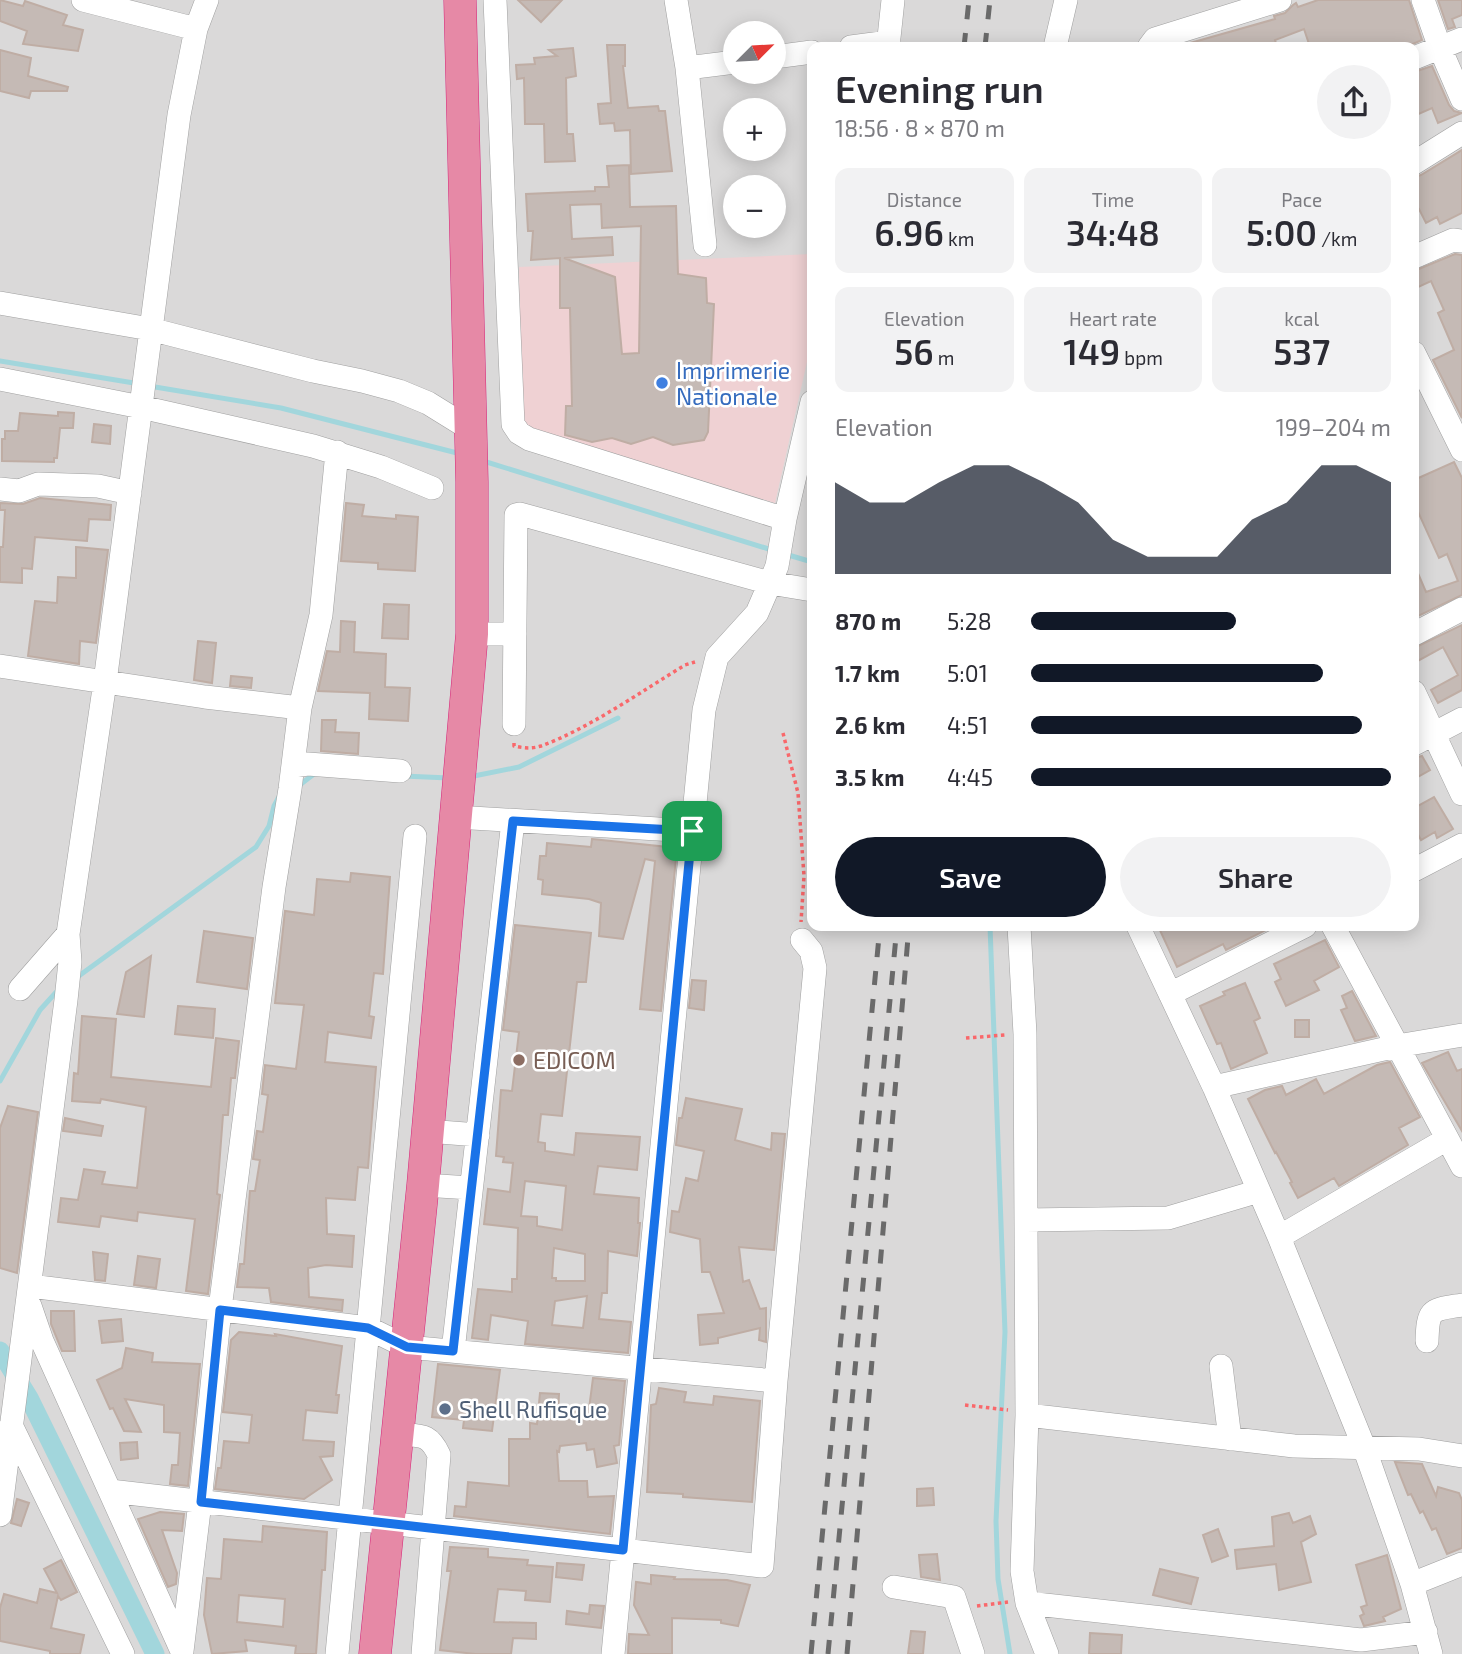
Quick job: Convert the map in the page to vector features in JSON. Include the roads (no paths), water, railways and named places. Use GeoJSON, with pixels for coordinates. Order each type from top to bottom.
{"type":"FeatureCollection","features":[{"type":"Feature","properties":{"kind":"highway"},"geometry":{"type":"LineString","coordinates":[[375,1654],[423,1185],[472,634],[472,482],[460,0]]}},
{"type":"Feature","properties":{"kind":"street"},"geometry":{"type":"LineString","coordinates":[[83,0],[197,29]]}},
{"type":"Feature","properties":{"kind":"street"},"geometry":{"type":"LineString","coordinates":[[123,1654],[11,1426],[7,1402],[27,1302],[66,1000],[70,962],[68,934],[105,682],[179,115],[197,29],[207,0]]}},
{"type":"Feature","properties":{"kind":"street"},"geometry":{"type":"LineString","coordinates":[[495,0],[513,424],[519,433],[529,439],[783,528]]}},
{"type":"Feature","properties":{"kind":"street"},"geometry":{"type":"LineString","coordinates":[[676,0],[687,68],[705,245]]}},
{"type":"Feature","properties":{"kind":"street"},"geometry":{"type":"LineString","coordinates":[[889,42],[893,0]]}},
{"type":"Feature","properties":{"kind":"street"},"geometry":{"type":"LineString","coordinates":[[1057,42],[1066,0]]}},
{"type":"Feature","properties":{"kind":"street"},"geometry":{"type":"LineString","coordinates":[[1153,42],[1227,9],[1280,0]]}},
{"type":"Feature","properties":{"kind":"street"},"geometry":{"type":"LineString","coordinates":[[1423,0],[1462,99]]}},
{"type":"Feature","properties":{"kind":"street"},"geometry":{"type":"LineString","coordinates":[[1419,56],[1462,39]]}},
{"type":"Feature","properties":{"kind":"street"},"geometry":{"type":"LineString","coordinates":[[786,55],[807,53]]}},
{"type":"Feature","properties":{"kind":"street"},"geometry":{"type":"LineString","coordinates":[[687,68],[723,64]]}},
{"type":"Feature","properties":{"kind":"street"},"geometry":{"type":"LineString","coordinates":[[1419,160],[1462,133]]}},
{"type":"Feature","properties":{"kind":"street"},"geometry":{"type":"LineString","coordinates":[[1419,255],[1452,240],[1462,241]]}},
{"type":"Feature","properties":{"kind":"street"},"geometry":{"type":"LineString","coordinates":[[0,303],[150,329],[399,391],[428,403],[470,436]]}},
{"type":"Feature","properties":{"kind":"street"},"geometry":{"type":"LineString","coordinates":[[1419,364],[1462,450]]}},
{"type":"Feature","properties":{"kind":"street"},"geometry":{"type":"LineString","coordinates":[[0,379],[142,400],[337,452],[432,488]]}},
{"type":"Feature","properties":{"kind":"street"},"geometry":{"type":"LineString","coordinates":[[613,1654],[704,710],[717,657],[757,612],[774,575],[807,424]]}},
{"type":"Feature","properties":{"kind":"street"},"geometry":{"type":"LineString","coordinates":[[183,1652],[220,1310],[274,887],[300,709],[321,615],[337,452]]}},
{"type":"Feature","properties":{"kind":"street"},"geometry":{"type":"LineString","coordinates":[[0,489],[19,491],[38,484],[98,486],[130,493]]}},
{"type":"Feature","properties":{"kind":"street"},"geometry":{"type":"LineString","coordinates":[[514,724],[516,515],[774,575],[807,588]]}},
{"type":"Feature","properties":{"kind":"street"},"geometry":{"type":"LineString","coordinates":[[1419,631],[1462,609]]}},
{"type":"Feature","properties":{"kind":"street"},"geometry":{"type":"LineString","coordinates":[[472,634],[515,634]]}},
{"type":"Feature","properties":{"kind":"street"},"geometry":{"type":"LineString","coordinates":[[0,666],[300,709]]}},
{"type":"Feature","properties":{"kind":"street"},"geometry":{"type":"LineString","coordinates":[[1419,718],[1423,739],[1462,794]]}},
{"type":"Feature","properties":{"kind":"street"},"geometry":{"type":"LineString","coordinates":[[1423,739],[1462,719]]}},
{"type":"Feature","properties":{"kind":"street"},"geometry":{"type":"LineString","coordinates":[[293,766],[308,764],[400,771]]}},
{"type":"Feature","properties":{"kind":"street"},"geometry":{"type":"LineString","coordinates":[[458,793],[513,821],[692,831]]}},
{"type":"Feature","properties":{"kind":"street"},"geometry":{"type":"LineString","coordinates":[[453,1351],[513,821]]}},
{"type":"Feature","properties":{"kind":"street"},"geometry":{"type":"LineString","coordinates":[[337,1654],[415,836]]}},
{"type":"Feature","properties":{"kind":"street"},"geometry":{"type":"LineString","coordinates":[[1419,867],[1462,845]]}},
{"type":"Feature","properties":{"kind":"street"},"geometry":{"type":"LineString","coordinates":[[1019,931],[1025,1034],[1026,1220],[1020,1413],[1020,1602],[1047,1654]]}},
{"type":"Feature","properties":{"kind":"street"},"geometry":{"type":"LineString","coordinates":[[1020,1602],[1361,1640],[1429,1643],[1412,1584],[1364,1447],[1279,1237],[1214,1087],[1140,931]]}},
{"type":"Feature","properties":{"kind":"street"},"geometry":{"type":"LineString","coordinates":[[1170,994],[1295,931]]}},
{"type":"Feature","properties":{"kind":"street"},"geometry":{"type":"LineString","coordinates":[[1336,931],[1462,1166]]}},
{"type":"Feature","properties":{"kind":"street"},"geometry":{"type":"LineString","coordinates":[[20,989],[68,934]]}},
{"type":"Feature","properties":{"kind":"street"},"geometry":{"type":"LineString","coordinates":[[110,1492],[762,1566],[776,1381],[815,968],[811,951],[802,940]]}},
{"type":"Feature","properties":{"kind":"street"},"geometry":{"type":"LineString","coordinates":[[1214,1087],[1397,1046],[1462,1035]]}},
{"type":"Feature","properties":{"kind":"street"},"geometry":{"type":"LineString","coordinates":[[427,1131],[478,1135]]}},
{"type":"Feature","properties":{"kind":"street"},"geometry":{"type":"LineString","coordinates":[[1279,1237],[1447,1139]]}},
{"type":"Feature","properties":{"kind":"street"},"geometry":{"type":"LineString","coordinates":[[423,1185],[471,1188]]}},
{"type":"Feature","properties":{"kind":"street"},"geometry":{"type":"LineString","coordinates":[[1026,1220],[1168,1218],[1259,1191]]}},
{"type":"Feature","properties":{"kind":"street"},"geometry":{"type":"LineString","coordinates":[[27,1302],[220,1310],[368,1328],[407,1347],[776,1381]]}},
{"type":"Feature","properties":{"kind":"street"},"geometry":{"type":"LineString","coordinates":[[27,1302],[42,1341],[183,1652]]}},
{"type":"Feature","properties":{"kind":"street"},"geometry":{"type":"LineString","coordinates":[[1427,1341],[1427,1318],[1430,1313],[1435,1309],[1462,1304]]}},
{"type":"Feature","properties":{"kind":"street"},"geometry":{"type":"LineString","coordinates":[[1221,1366],[1230,1439]]}},
{"type":"Feature","properties":{"kind":"street"},"geometry":{"type":"LineString","coordinates":[[1020,1413],[1294,1446],[1419,1449],[1462,1456]]}},
{"type":"Feature","properties":{"kind":"street"},"geometry":{"type":"LineString","coordinates":[[0,1515],[3,1471],[11,1426]]}},
{"type":"Feature","properties":{"kind":"street"},"geometry":{"type":"LineString","coordinates":[[398,1434],[425,1436],[433,1443],[439,1455],[423,1654]]}},
{"type":"Feature","properties":{"kind":"street"},"geometry":{"type":"LineString","coordinates":[[1412,1584],[1462,1564]]}},
{"type":"Feature","properties":{"kind":"street"},"geometry":{"type":"LineString","coordinates":[[894,1587],[954,1597],[973,1654]]}},
{"type":"Feature","properties":{"kind":"waterway"},"geometry":{"type":"LineString","coordinates":[[0,361],[140,384]]}},
{"type":"Feature","properties":{"kind":"waterway"},"geometry":{"type":"LineString","coordinates":[[149,386],[281,408],[461,454]]}},
{"type":"Feature","properties":{"kind":"waterway"},"geometry":{"type":"LineString","coordinates":[[480,460],[772,550]]}},
{"type":"Feature","properties":{"kind":"waterway"},"geometry":{"type":"LineString","coordinates":[[785,554],[807,561]]}},
{"type":"Feature","properties":{"kind":"waterway"},"geometry":{"type":"LineString","coordinates":[[469,777],[519,767],[618,718]]}},
{"type":"Feature","properties":{"kind":"waterway"},"geometry":{"type":"LineString","coordinates":[[297,787],[314,774]]}},
{"type":"Feature","properties":{"kind":"waterway"},"geometry":{"type":"LineString","coordinates":[[403,776],[449,778]]}},
{"type":"Feature","properties":{"kind":"waterway"},"geometry":{"type":"LineString","coordinates":[[76,978],[256,847],[269,826],[280,795]]}},
{"type":"Feature","properties":{"kind":"waterway"},"geometry":{"type":"LineString","coordinates":[[990,931],[1005,1332],[996,1521],[998,1579],[1010,1654]]}},
{"type":"Feature","properties":{"kind":"waterway"},"geometry":{"type":"LineString","coordinates":[[0,1081],[40,1010],[59,989]]}},
{"type":"Feature","properties":{"kind":"waterway"},"geometry":{"type":"LineString","coordinates":[[0,1351],[29,1398],[155,1654]]}},
{"type":"Feature","properties":{"kind":"railway"},"geometry":{"type":"LineString","coordinates":[[965,42],[969,0]]}},
{"type":"Feature","properties":{"kind":"railway"},"geometry":{"type":"LineString","coordinates":[[986,42],[990,0]]}},
{"type":"Feature","properties":{"kind":"railway"},"geometry":{"type":"LineString","coordinates":[[811,1654],[880,931]]}},
{"type":"Feature","properties":{"kind":"railway"},"geometry":{"type":"LineString","coordinates":[[828,1654],[897,931]]}},
{"type":"Feature","properties":{"kind":"railway"},"geometry":{"type":"LineString","coordinates":[[847,1654],[909,931]]}},
{"type":"Feature","properties":{"kind":"place","name":"Imprimerie Nationale"},"geometry":{"type":"Point","coordinates":[662,383]}},
{"type":"Feature","properties":{"kind":"place","name":"EDICOM"},"geometry":{"type":"Point","coordinates":[519,1060]}},
{"type":"Feature","properties":{"kind":"place","name":"Shell Rufisque"},"geometry":{"type":"Point","coordinates":[445,1409]}}]}
